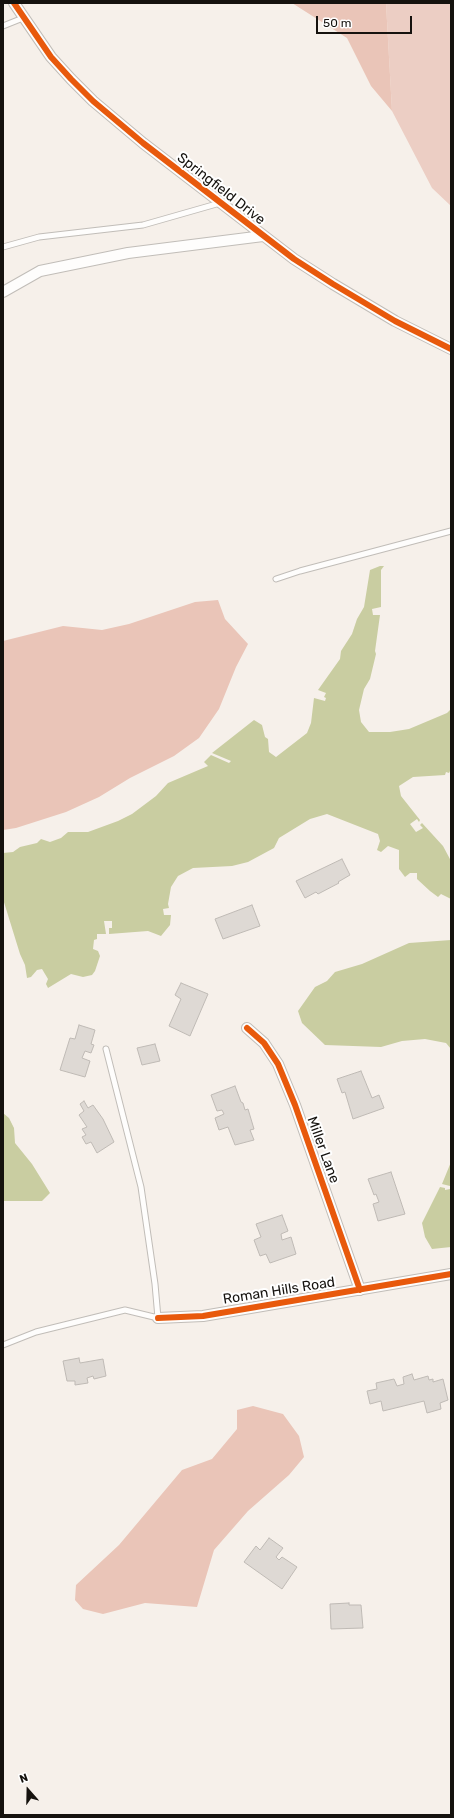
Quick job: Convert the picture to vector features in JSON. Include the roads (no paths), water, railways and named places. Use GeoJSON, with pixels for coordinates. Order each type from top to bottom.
{"type":"FeatureCollection","features":[{"type":"Feature","properties":{"kind":"street","name":"Springfield Drive"},"geometry":{"type":"LineString","coordinates":[[14,3],[51,57],[70,79],[93,101],[143,143],[263,236],[333,284],[395,321],[451,349]]}},
{"type":"Feature","properties":{"kind":"street"},"geometry":{"type":"LineString","coordinates":[[3,292],[40,272],[54,268],[128,253],[263,236]]}},
{"type":"Feature","properties":{"kind":"street","name":"Miller Lane"},"geometry":{"type":"LineString","coordinates":[[247,1028],[264,1043],[278,1064],[360,1290]]}},
{"type":"Feature","properties":{"kind":"street","name":"Roman Hills Road"},"geometry":{"type":"LineString","coordinates":[[158,1318],[203,1316],[451,1274]]}},
{"type":"Feature","properties":{"kind":"lane"},"geometry":{"type":"LineString","coordinates":[[3,26],[24,18]]}},
{"type":"Feature","properties":{"kind":"lane"},"geometry":{"type":"LineString","coordinates":[[3,247],[39,236],[143,225],[220,203]]}},
{"type":"Feature","properties":{"kind":"lane"},"geometry":{"type":"LineString","coordinates":[[276,579],[300,571],[451,531]]}},
{"type":"Feature","properties":{"kind":"lane"},"geometry":{"type":"LineString","coordinates":[[3,1345],[36,1332],[125,1310],[158,1318],[155,1284],[141,1187],[106,1049]]}}]}
